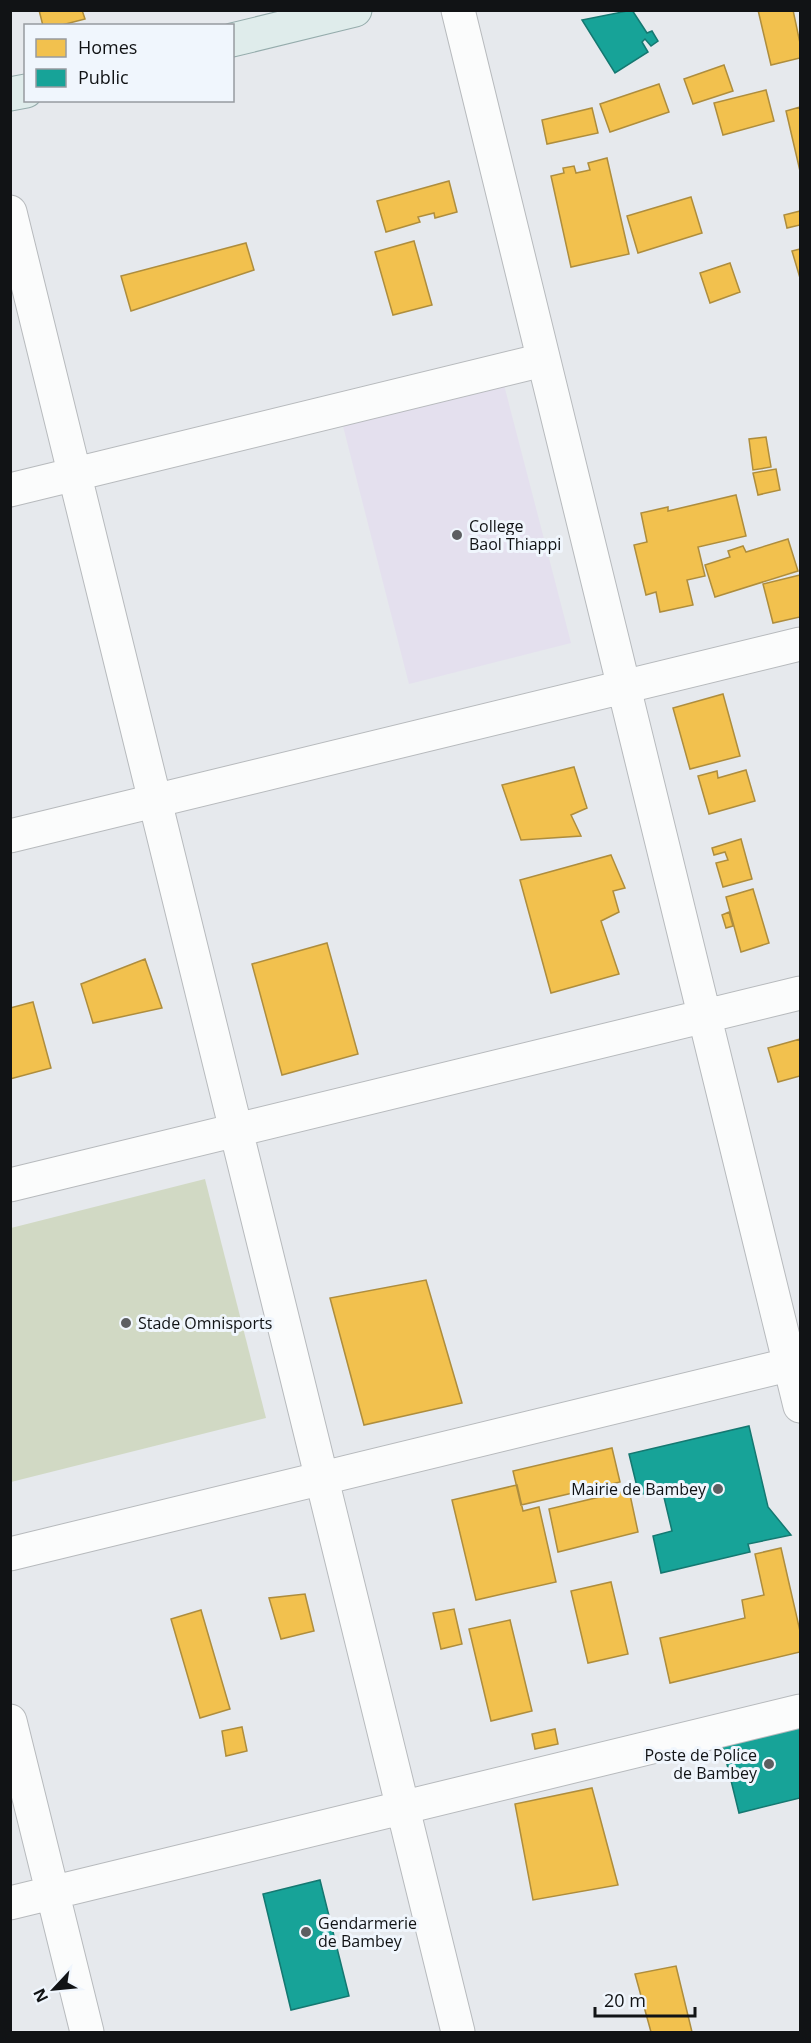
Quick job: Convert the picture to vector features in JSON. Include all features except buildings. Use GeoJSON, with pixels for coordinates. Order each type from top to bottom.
{"type":"FeatureCollection","features":[{"type":"Feature","properties":{"kind":"main road"},"geometry":{"type":"LineString","coordinates":[[234,40],[355,10]]}},
{"type":"Feature","properties":{"kind":"street"},"geometry":{"type":"LineString","coordinates":[[458,10],[705,1017],[795,1363],[801,1406]]}},
{"type":"Feature","properties":{"kind":"street"},"geometry":{"type":"LineString","coordinates":[[10,212],[458,2032]]}},
{"type":"Feature","properties":{"kind":"street"},"geometry":{"type":"LineString","coordinates":[[10,490],[543,360]]}},
{"type":"Feature","properties":{"kind":"street"},"geometry":{"type":"LineString","coordinates":[[10,836],[801,644]]}},
{"type":"Feature","properties":{"kind":"street"},"geometry":{"type":"LineString","coordinates":[[10,1185],[801,993]]}},
{"type":"Feature","properties":{"kind":"street"},"geometry":{"type":"LineString","coordinates":[[10,1554],[795,1363]]}},
{"type":"Feature","properties":{"kind":"street"},"geometry":{"type":"LineString","coordinates":[[10,1903],[801,1710]]}},
{"type":"Feature","properties":{"kind":"street"},"geometry":{"type":"LineString","coordinates":[[10,1721],[87,2032]]}},
{"type":"Feature","properties":{"kind":"shaded area","name":"College Baol Thiappi"},"geometry":{"type":"Polygon","coordinates":[[[504,385],[571,643],[409,684],[343,426],[504,385]]]}},
{"type":"Feature","properties":{"kind":"green space","name":"Stade Omnisports"},"geometry":{"type":"Polygon","coordinates":[[[205,1179],[266,1418],[11,1482],[11,1228],[205,1179]]]}},
{"type":"Feature","properties":{"kind":"place","name":"College Baol Thiappi"},"geometry":{"type":"Point","coordinates":[457,535]}},
{"type":"Feature","properties":{"kind":"place","name":"Stade Omnisports"},"geometry":{"type":"Point","coordinates":[126,1323]}},
{"type":"Feature","properties":{"kind":"place","name":"Mairie de Bambey"},"geometry":{"type":"Point","coordinates":[718,1489]}},
{"type":"Feature","properties":{"kind":"place","name":"Poste de Police de Bambey"},"geometry":{"type":"Point","coordinates":[769,1764]}},
{"type":"Feature","properties":{"kind":"place","name":"Gendarmerie de Bambey"},"geometry":{"type":"Point","coordinates":[306,1932]}}]}
